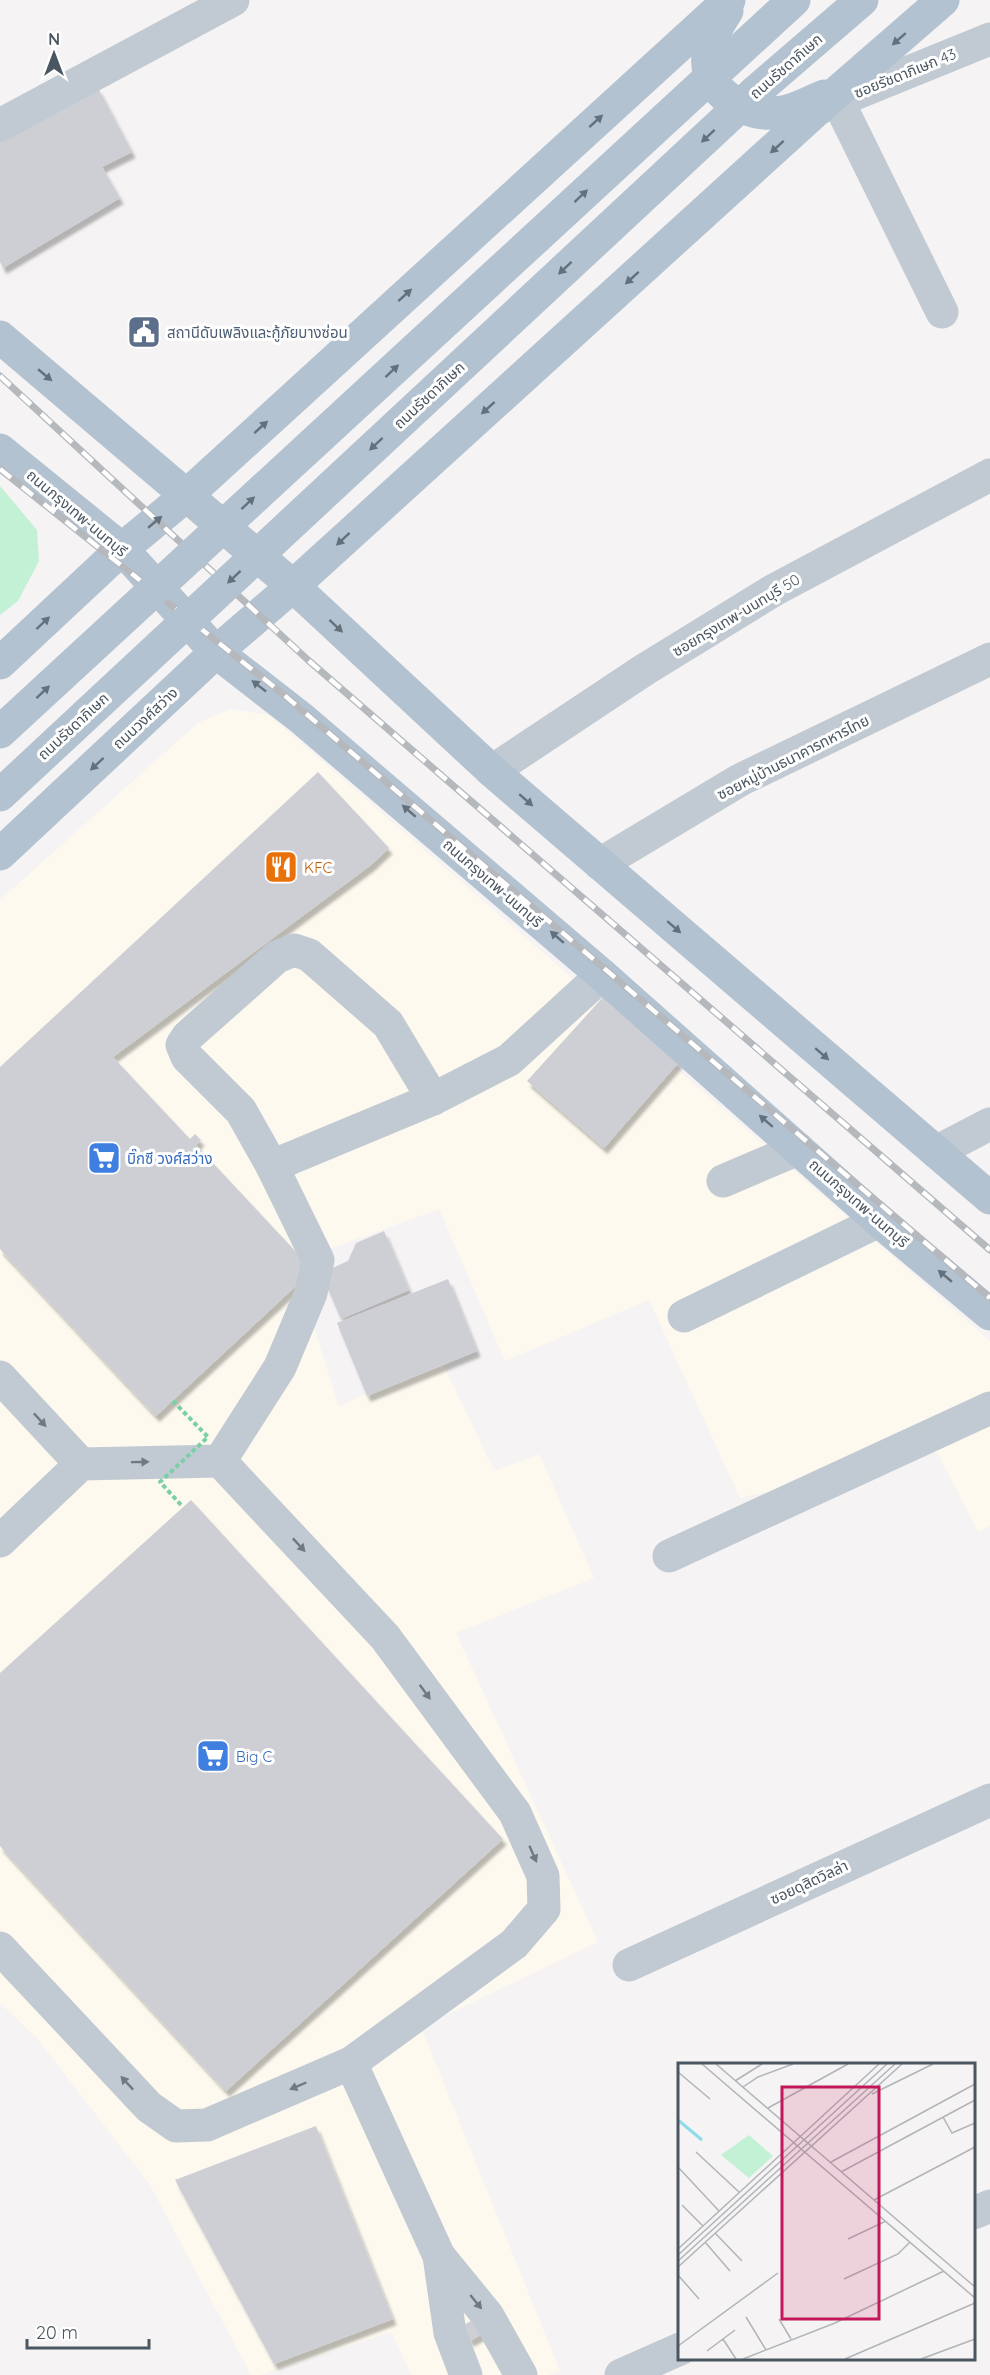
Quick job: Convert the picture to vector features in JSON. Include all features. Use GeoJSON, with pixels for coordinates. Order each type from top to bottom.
{"type":"FeatureCollection","features":[{"type":"Feature","properties":{"kind":"main road"},"geometry":{"type":"LineString","coordinates":[[0,663],[122,549],[187,495],[729,0]]}},
{"type":"Feature","properties":{"kind":"main road"},"geometry":{"type":"LineString","coordinates":[[735,0],[716,27],[707,50],[708,76],[726,98],[750,111],[772,114],[834,98]]}},
{"type":"Feature","properties":{"kind":"main road"},"geometry":{"type":"LineString","coordinates":[[0,732],[794,0]]}},
{"type":"Feature","properties":{"kind":"main road","name":"ถนนรัชดาภิเษก"},"geometry":{"type":"LineString","coordinates":[[0,795],[754,93],[862,0]]}},
{"type":"Feature","properties":{"kind":"main road"},"geometry":{"type":"LineString","coordinates":[[293,586],[943,0]]}},
{"type":"Feature","properties":{"kind":"main road"},"geometry":{"type":"LineString","coordinates":[[0,338],[293,586],[492,771],[990,1198]]}},
{"type":"Feature","properties":{"kind":"main road","name":"ถนนกรุงเทพ-นนทบุรี"},"geometry":{"type":"LineString","coordinates":[[0,450],[122,549],[216,652],[301,718],[602,975],[879,1221],[990,1314]]}},
{"type":"Feature","properties":{"kind":"main road","name":"ถนนวงศ์สว่าง"},"geometry":{"type":"LineString","coordinates":[[0,854],[216,652],[293,586]]}},
{"type":"Feature","properties":{"kind":"street"},"geometry":{"type":"LineString","coordinates":[[0,125],[233,0]]}},
{"type":"Feature","properties":{"kind":"street","name":"ซอยรัชดาภิเษก 43"},"geometry":{"type":"LineString","coordinates":[[834,98],[990,39]]}},
{"type":"Feature","properties":{"kind":"street"},"geometry":{"type":"LineString","coordinates":[[834,98],[942,312]]}},
{"type":"Feature","properties":{"kind":"street","name":"ซอยกรุงเทพ-นนทบุรี 50"},"geometry":{"type":"LineString","coordinates":[[492,771],[644,670],[774,590],[990,475]]}},
{"type":"Feature","properties":{"kind":"street","name":"ซอยหมู่บ้านธนาคารทหารไทย"},"geometry":{"type":"LineString","coordinates":[[600,864],[740,780],[990,659]]}},
{"type":"Feature","properties":{"kind":"street"},"geometry":{"type":"LineString","coordinates":[[220,1461],[280,1367],[311,1293],[318,1260],[272,1166],[241,1111],[187,1057],[182,1045],[188,1036],[277,957],[294,950],[309,955],[388,1024],[433,1098]]}},
{"type":"Feature","properties":{"kind":"street"},"geometry":{"type":"LineString","coordinates":[[272,1166],[433,1098],[509,1059],[602,975]]}},
{"type":"Feature","properties":{"kind":"street"},"geometry":{"type":"LineString","coordinates":[[936,1152],[990,1124]]}},
{"type":"Feature","properties":{"kind":"street"},"geometry":{"type":"LineString","coordinates":[[723,1180],[798,1149]]}},
{"type":"Feature","properties":{"kind":"street"},"geometry":{"type":"LineString","coordinates":[[684,1316],[879,1221]]}},
{"type":"Feature","properties":{"kind":"street"},"geometry":{"type":"LineString","coordinates":[[0,1377],[81,1464]]}},
{"type":"Feature","properties":{"kind":"street"},"geometry":{"type":"LineString","coordinates":[[669,1556],[990,1408]]}},
{"type":"Feature","properties":{"kind":"street"},"geometry":{"type":"LineString","coordinates":[[0,1541],[81,1464],[220,1461],[386,1637],[515,1813],[543,1876],[544,1909],[514,1944],[351,2063],[207,2125],[176,2126],[149,2107],[0,1948]]}},
{"type":"Feature","properties":{"kind":"street","name":"ซอยดุสิตวิลล่า"},"geometry":{"type":"LineString","coordinates":[[628,1965],[990,1800]]}},
{"type":"Feature","properties":{"kind":"street"},"geometry":{"type":"LineString","coordinates":[[351,2063],[439,2256],[488,2316],[521,2375]]}},
{"type":"Feature","properties":{"kind":"street"},"geometry":{"type":"LineString","coordinates":[[975,2213],[990,2206]]}},
{"type":"Feature","properties":{"kind":"street"},"geometry":{"type":"LineString","coordinates":[[439,2256],[450,2333],[466,2375]]}},
{"type":"Feature","properties":{"kind":"street"},"geometry":{"type":"LineString","coordinates":[[621,2375],[678,2350]]}},
{"type":"Feature","properties":{"kind":"path"},"geometry":{"type":"LineString","coordinates":[[173,1401],[208,1437],[160,1482],[183,1507]]}},
{"type":"Feature","properties":{"kind":"shaded area"},"geometry":{"type":"Polygon","coordinates":[[[230,709],[269,715],[990,1341],[990,1526],[978,1532],[937,1452],[740,1498],[649,1300],[505,1361],[439,1209],[294,1262],[339,1407],[439,1355],[494,1471],[539,1454],[594,1578],[456,1633],[598,1942],[421,2027],[560,2371],[549,2375],[412,2375],[391,2332],[261,2375],[251,2375],[150,2185],[37,2038],[0,2003],[0,900],[198,723],[230,709]]]}},
{"type":"Feature","properties":{"kind":"green space"},"geometry":{"type":"Polygon","coordinates":[[[0,486],[37,530],[39,561],[18,601],[0,615],[0,486]]]}},
{"type":"Feature","properties":{"kind":"building"},"geometry":{"type":"Polygon","coordinates":[[[98,88],[132,152],[102,167],[120,198],[3,268],[0,262],[0,132],[98,88]]]}},
{"type":"Feature","properties":{"kind":"building","name":"บิ๊กซี วงศ์สว่าง"},"geometry":{"type":"Polygon","coordinates":[[[318,772],[389,848],[371,865],[113,1057],[190,1139],[195,1134],[201,1140],[196,1145],[313,1270],[156,1416],[0,1249],[0,1067],[318,772]]]}},
{"type":"Feature","properties":{"kind":"building"},"geometry":{"type":"Polygon","coordinates":[[[604,996],[679,1062],[604,1148],[527,1081],[604,996]]]}},
{"type":"Feature","properties":{"kind":"building"},"geometry":{"type":"Polygon","coordinates":[[[384,1231],[409,1290],[341,1319],[321,1273],[348,1261],[356,1243],[384,1231]]]}},
{"type":"Feature","properties":{"kind":"building"},"geometry":{"type":"Polygon","coordinates":[[[448,1279],[477,1351],[367,1396],[337,1323],[448,1279]]]}},
{"type":"Feature","properties":{"kind":"building","name":"Big C"},"geometry":{"type":"Polygon","coordinates":[[[191,1500],[503,1839],[226,2091],[0,1846],[0,1673],[191,1500]]]}},
{"type":"Feature","properties":{"kind":"building"},"geometry":{"type":"Polygon","coordinates":[[[316,2126],[393,2319],[274,2364],[175,2180],[316,2126]]]}},
{"type":"Feature","properties":{"kind":"building"},"geometry":{"type":"Polygon","coordinates":[[[476,2318],[484,2333],[470,2341],[462,2326],[476,2318]]]}},
{"type":"Feature","properties":{"kind":"railway"},"geometry":{"type":"LineString","coordinates":[[0,376],[308,660],[990,1250]]}},
{"type":"Feature","properties":{"kind":"railway"},"geometry":{"type":"LineString","coordinates":[[0,469],[283,694],[990,1298]]}},
{"type":"Feature","properties":{"kind":"place","name":"สถานีดับเพลิงและกู้ภัยบางซ่อน"},"geometry":{"type":"Point","coordinates":[144,332]}},
{"type":"Feature","properties":{"kind":"place","name":"KFC"},"geometry":{"type":"Point","coordinates":[281,867]}},
{"type":"Feature","properties":{"kind":"place","name":"บิ๊กซี วงศ์สว่าง"},"geometry":{"type":"Point","coordinates":[104,1158]}},
{"type":"Feature","properties":{"kind":"place","name":"Big C"},"geometry":{"type":"Point","coordinates":[213,1756]}}]}
